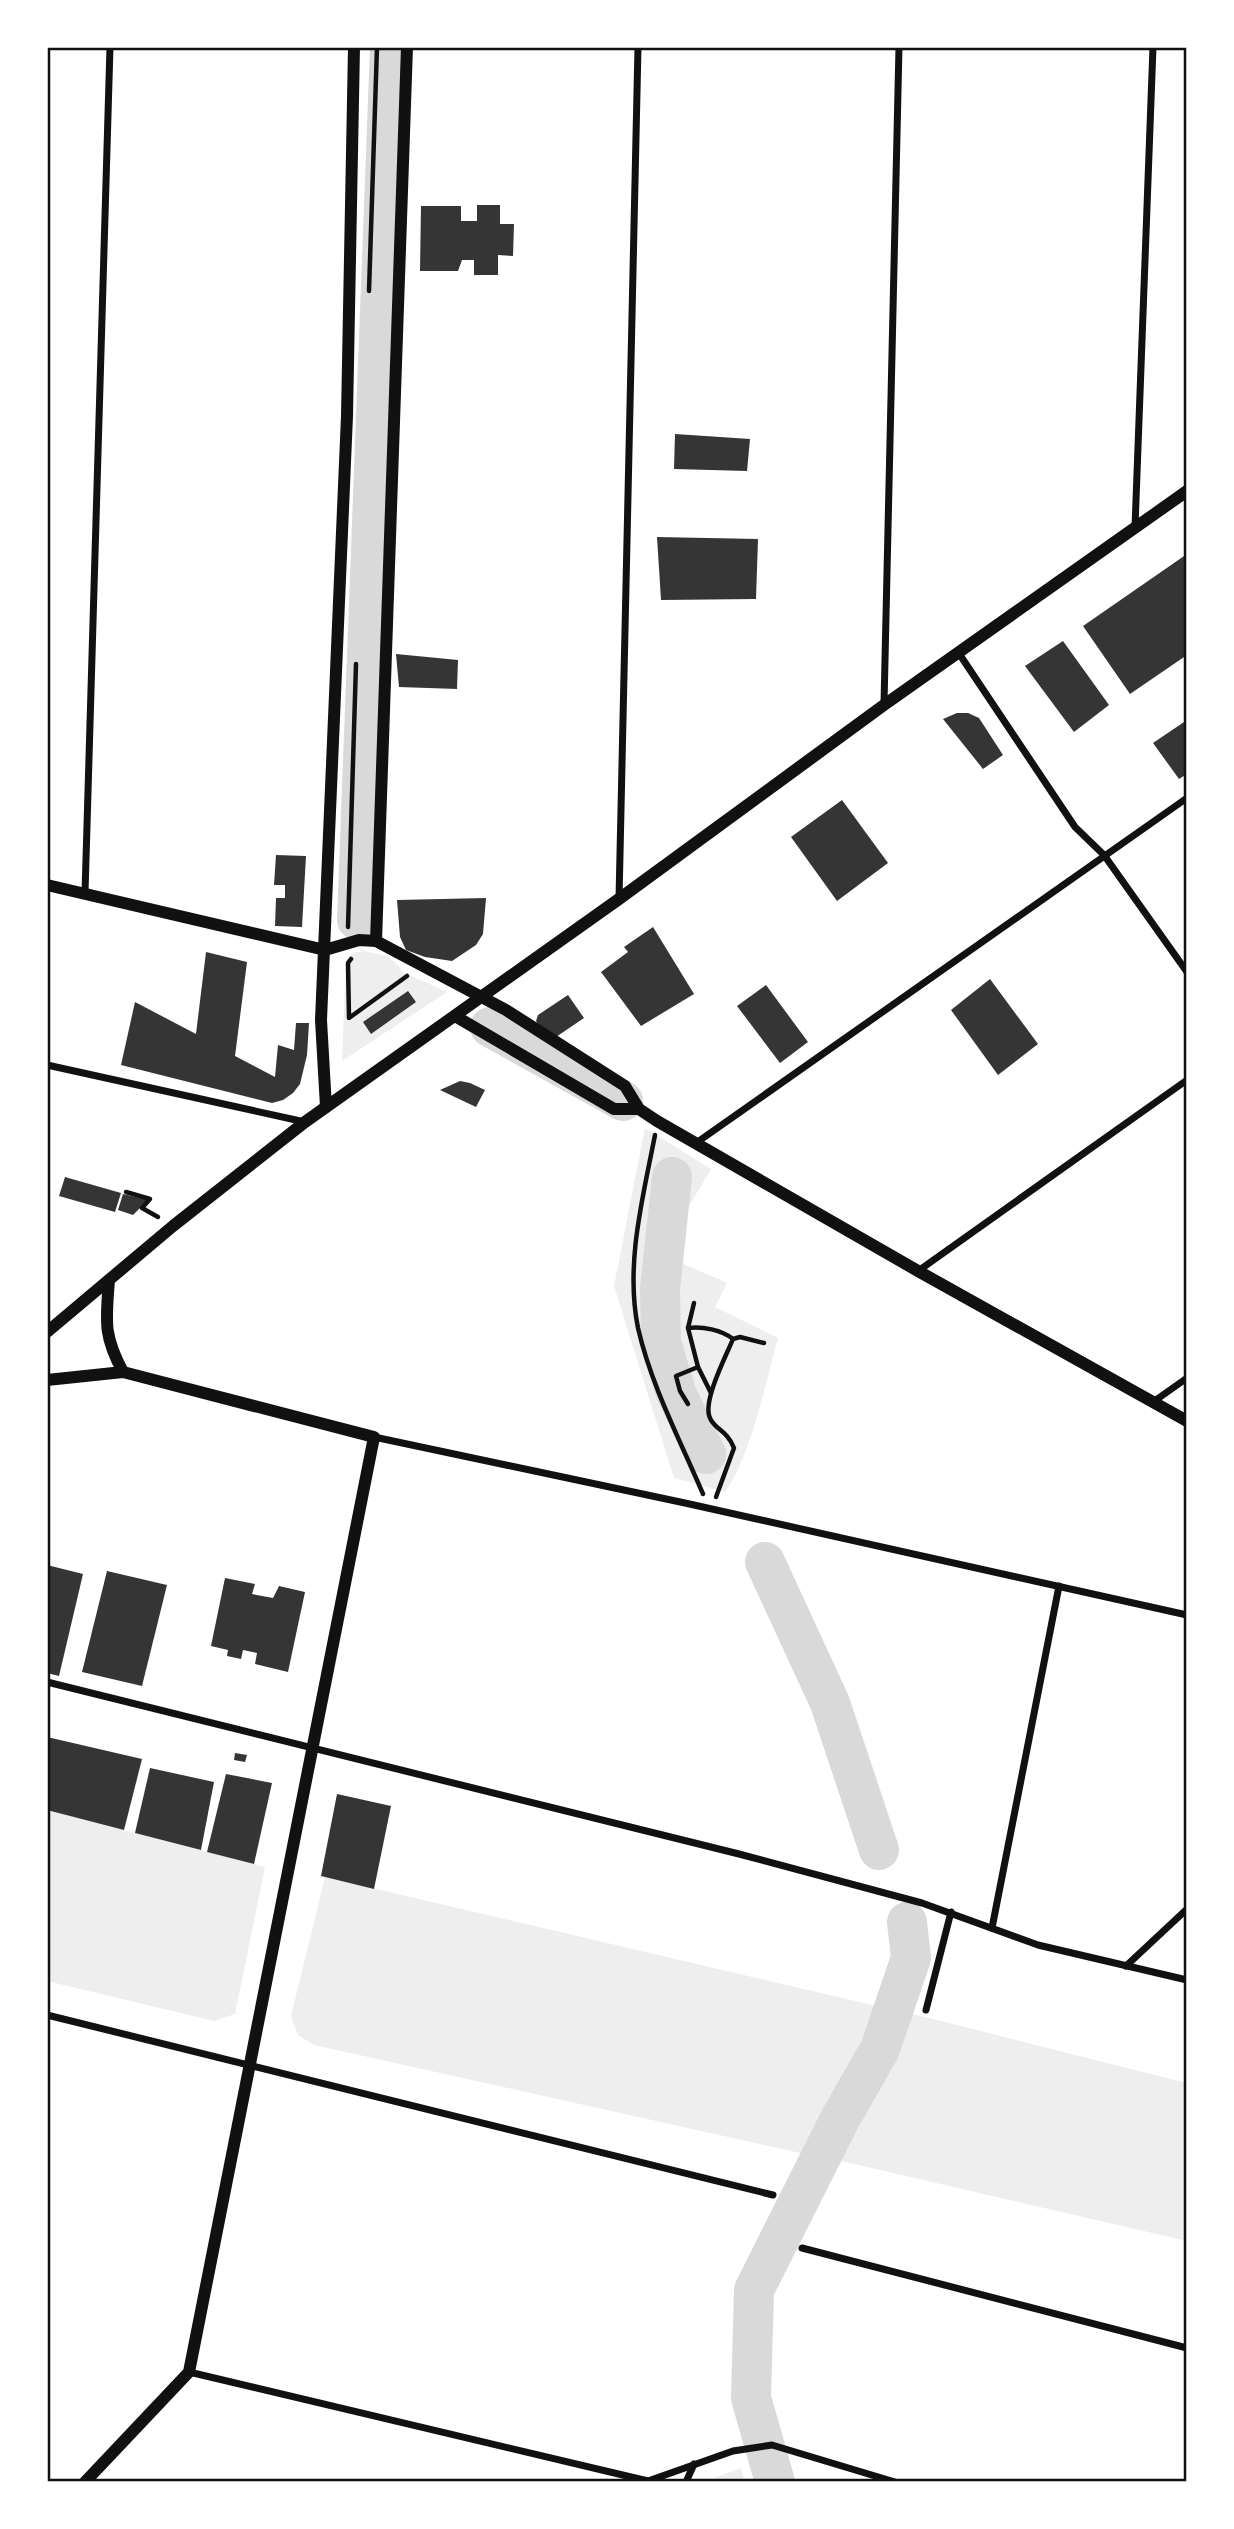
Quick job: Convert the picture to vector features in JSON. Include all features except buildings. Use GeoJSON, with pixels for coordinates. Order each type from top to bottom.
{"type":"FeatureCollection","features":[{"type":"Feature","properties":{"kind":"street"},"geometry":{"type":"LineString","coordinates":[[85,893],[110,47]]}},
{"type":"Feature","properties":{"kind":"street"},"geometry":{"type":"LineString","coordinates":[[326,1107],[321,1020],[347,416],[354,47]]}},
{"type":"Feature","properties":{"kind":"street"},"geometry":{"type":"LineString","coordinates":[[376,941],[407,47]]}},
{"type":"Feature","properties":{"kind":"street"},"geometry":{"type":"LineString","coordinates":[[620,899],[638,47]]}},
{"type":"Feature","properties":{"kind":"street"},"geometry":{"type":"LineString","coordinates":[[884,705],[899,47]]}},
{"type":"Feature","properties":{"kind":"street"},"geometry":{"type":"LineString","coordinates":[[1135,527],[1153,47]]}},
{"type":"Feature","properties":{"kind":"street"},"geometry":{"type":"LineString","coordinates":[[47,1332],[173,1226],[305,1122],[620,899],[958,652],[1187,491]]}},
{"type":"Feature","properties":{"kind":"street"},"geometry":{"type":"LineString","coordinates":[[958,652],[1075,827],[1104,855],[1187,972]]}},
{"type":"Feature","properties":{"kind":"street"},"geometry":{"type":"LineString","coordinates":[[696,1143],[1187,798]]}},
{"type":"Feature","properties":{"kind":"street"},"geometry":{"type":"LineString","coordinates":[[47,885],[325,950],[359,940],[376,941],[506,1010],[625,1086],[639,1109],[657,1121],[1187,1421]]}},
{"type":"Feature","properties":{"kind":"street"},"geometry":{"type":"LineString","coordinates":[[456,1016],[614,1109],[639,1109]]}},
{"type":"Feature","properties":{"kind":"street"},"geometry":{"type":"LineString","coordinates":[[47,1065],[305,1122]]}},
{"type":"Feature","properties":{"kind":"street"},"geometry":{"type":"LineString","coordinates":[[918,1271],[1187,1080]]}},
{"type":"Feature","properties":{"kind":"street"},"geometry":{"type":"LineString","coordinates":[[109,1280],[107,1334],[112,1352],[123,1372]]}},
{"type":"Feature","properties":{"kind":"street"},"geometry":{"type":"LineString","coordinates":[[47,1380],[123,1372],[374,1437],[1187,1615]]}},
{"type":"Feature","properties":{"kind":"street"},"geometry":{"type":"LineString","coordinates":[[1152,1403],[1187,1378]]}},
{"type":"Feature","properties":{"kind":"street"},"geometry":{"type":"LineString","coordinates":[[85,2482],[190,2372],[374,1437]]}},
{"type":"Feature","properties":{"kind":"street"},"geometry":{"type":"LineString","coordinates":[[992,1928],[1059,1586]]}},
{"type":"Feature","properties":{"kind":"street"},"geometry":{"type":"LineString","coordinates":[[47,1682],[739,1854],[951,1912],[1038,1945],[1187,1980]]}},
{"type":"Feature","properties":{"kind":"street"},"geometry":{"type":"LineString","coordinates":[[1126,1966],[1187,1909]]}},
{"type":"Feature","properties":{"kind":"street"},"geometry":{"type":"LineString","coordinates":[[926,2010],[951,1912]]}},
{"type":"Feature","properties":{"kind":"street"},"geometry":{"type":"LineString","coordinates":[[47,2015],[773,2195]]}},
{"type":"Feature","properties":{"kind":"street"},"geometry":{"type":"LineString","coordinates":[[802,2248],[1187,2348]]}},
{"type":"Feature","properties":{"kind":"street"},"geometry":{"type":"LineString","coordinates":[[190,2372],[648,2481],[733,2451],[772,2445],[895,2482]]}},
{"type":"Feature","properties":{"kind":"street"},"geometry":{"type":"LineString","coordinates":[[687,2482],[694,2465]]}},
{"type":"Feature","properties":{"kind":"path"},"geometry":{"type":"LineString","coordinates":[[356,955],[348,963],[349,1018],[407,977],[400,971]]}},
{"type":"Feature","properties":{"kind":"path"},"geometry":{"type":"LineString","coordinates":[[657,1121],[637,1227],[635,1287],[638,1327],[656,1384],[709,1509],[714,1504],[734,1448],[729,1435],[711,1421],[708,1414],[711,1394],[733,1339]]}},
{"type":"Feature","properties":{"kind":"path"},"geometry":{"type":"LineString","coordinates":[[126,1192],[150,1199],[142,1208]]}},
{"type":"Feature","properties":{"kind":"path"},"geometry":{"type":"LineString","coordinates":[[694,1303],[688,1328],[698,1367],[711,1394]]}},
{"type":"Feature","properties":{"kind":"path"},"geometry":{"type":"LineString","coordinates":[[688,1328],[698,1327],[728,1335],[733,1339]]}},
{"type":"Feature","properties":{"kind":"path"},"geometry":{"type":"LineString","coordinates":[[733,1339],[740,1337],[764,1343]]}},
{"type":"Feature","properties":{"kind":"path"},"geometry":{"type":"LineString","coordinates":[[688,1404],[680,1391],[676,1376],[698,1367]]}},
{"type":"Feature","properties":{"kind":"shaded area"},"geometry":{"type":"Polygon","coordinates":[[[363,951],[388,956],[405,973],[447,992],[342,1061],[346,960],[353,953],[363,951]]]}},
{"type":"Feature","properties":{"kind":"shaded area"},"geometry":{"type":"Polygon","coordinates":[[[645,1128],[711,1169],[673,1233],[670,1258],[727,1283],[715,1307],[778,1338],[750,1439],[743,1459],[725,1492],[674,1478],[614,1286],[645,1128]]]}},
{"type":"Feature","properties":{"kind":"shaded area"},"geometry":{"type":"Polygon","coordinates":[[[47,1810],[265,1867],[235,2014],[214,2021],[47,1981],[47,1810]]]}},
{"type":"Feature","properties":{"kind":"shaded area"},"geometry":{"type":"Polygon","coordinates":[[[325,1877],[881,2007],[814,2156],[314,2045],[298,2035],[291,2016],[325,1877]]]}},
{"type":"Feature","properties":{"kind":"shaded area"},"geometry":{"type":"Polygon","coordinates":[[[905,2012],[1187,2083],[1187,2241],[837,2160],[888,2066],[905,2012]]]}},
{"type":"Feature","properties":{"kind":"shaded area"},"geometry":{"type":"Polygon","coordinates":[[[741,2468],[745,2482],[703,2482],[741,2468]]]}},
{"type":"Feature","properties":{"kind":"waterway"},"geometry":{"type":"LineString","coordinates":[[357,920],[390,47]]}},
{"type":"Feature","properties":{"kind":"waterway"},"geometry":{"type":"LineString","coordinates":[[490,1027],[623,1101]]}},
{"type":"Feature","properties":{"kind":"waterway"},"geometry":{"type":"LineString","coordinates":[[672,1177],[660,1289],[661,1342],[676,1393],[706,1454]]}},
{"type":"Feature","properties":{"kind":"waterway"},"geometry":{"type":"LineString","coordinates":[[765,1562],[830,1703],[879,1850]]}},
{"type":"Feature","properties":{"kind":"waterway"},"geometry":{"type":"LineString","coordinates":[[775,2482],[751,2398],[754,2290],[840,2119],[880,2049],[911,1958],[907,1922]]}}]}
